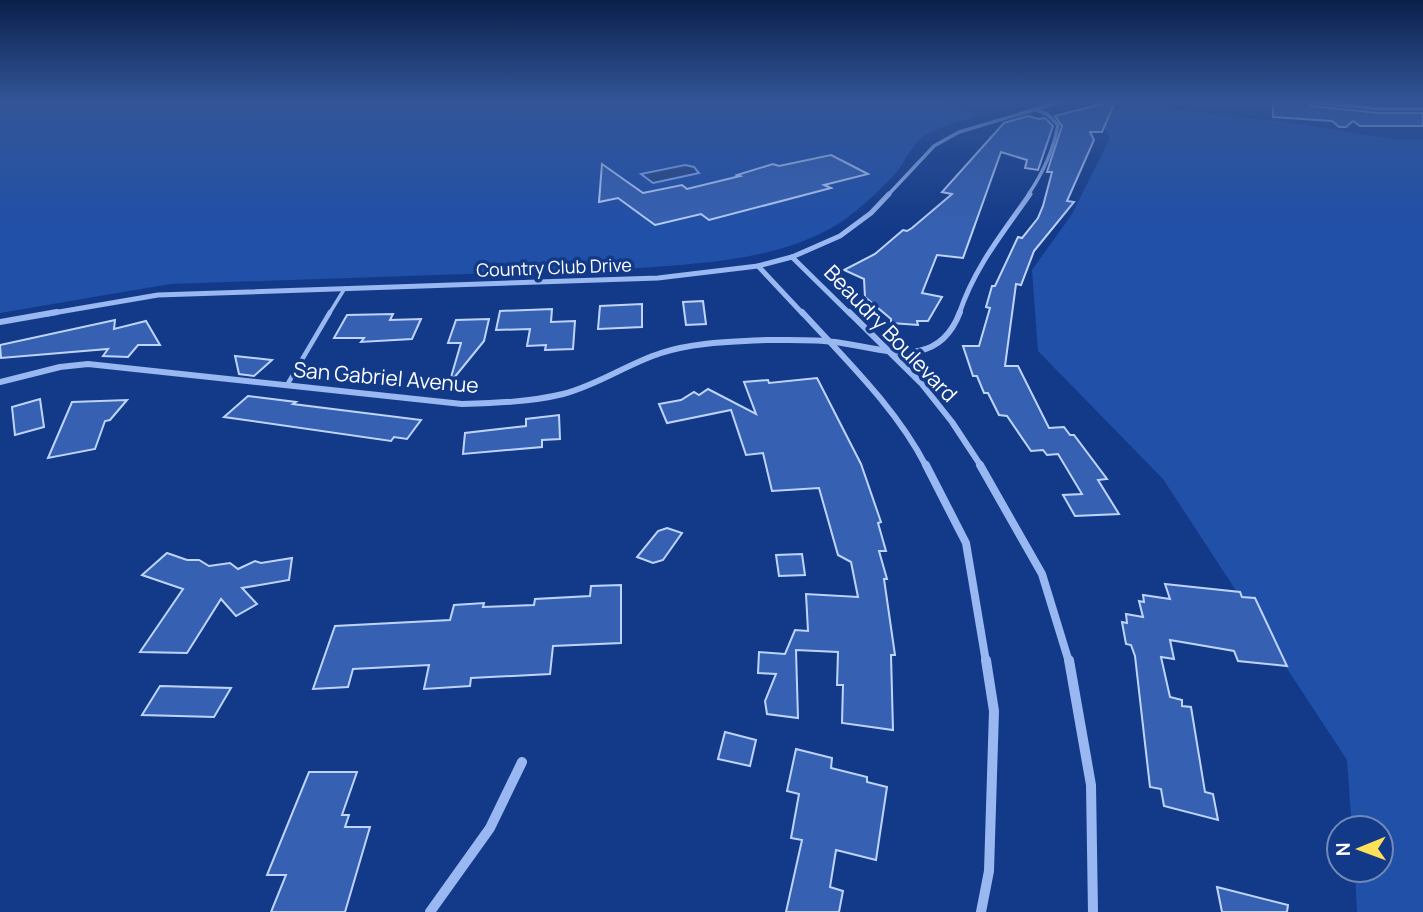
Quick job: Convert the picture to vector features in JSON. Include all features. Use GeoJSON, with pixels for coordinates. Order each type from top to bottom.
{"type":"FeatureCollection","features":[{"type":"Feature","properties":{"kind":"street","name":"Country Club Drive"},"geometry":{"type":"LineString","coordinates":[[0,322],[158,295],[658,278],[758,266],[792,257],[840,236],[870,213],[937,145]]}},
{"type":"Feature","properties":{"kind":"street","name":"San Gabriel Avenue"},"geometry":{"type":"LineString","coordinates":[[0,382],[50,369],[88,364],[462,404],[502,404],[578,390],[673,349],[724,342],[829,341],[889,353],[918,351],[937,344],[950,332],[961,315],[969,283],[982,258],[1021,205],[1056,145]]}},
{"type":"Feature","properties":{"kind":"street","name":"Beaudry Boulevard"},"geometry":{"type":"LineString","coordinates":[[792,257],[921,383],[952,422],[987,475],[1042,574],[1072,670],[1091,785],[1093,912]]}},
{"type":"Feature","properties":{"kind":"street"},"geometry":{"type":"LineString","coordinates":[[758,266],[859,373],[916,446],[966,543],[994,711],[989,871],[981,912]]}},
{"type":"Feature","properties":{"kind":"street"},"geometry":{"type":"LineString","coordinates":[[430,912],[490,828],[522,762]]}},
{"type":"Feature","properties":{"kind":"lane"},"geometry":{"type":"LineString","coordinates":[[287,385],[345,288]]}},
{"type":"Feature","properties":{"kind":"shaded area"},"geometry":{"type":"Polygon","coordinates":[[[0,145],[916,145],[886,183],[857,210],[834,226],[781,249],[753,256],[638,268],[170,284],[0,313],[0,145]]]}},
{"type":"Feature","properties":{"kind":"shaded area"},"geometry":{"type":"Polygon","coordinates":[[[1107,145],[1423,145],[1423,912],[1357,912],[1356,884],[1395,884],[1395,814],[1351,814],[1347,760],[1163,479],[1038,351],[1032,270],[1072,214],[1107,145]]]}},
{"type":"Feature","properties":{"kind":"shaded area"},"geometry":{"type":"Polygon","coordinates":[[[685,165],[694,167],[699,173],[653,183],[641,174],[685,165]]]}},
{"type":"Feature","properties":{"kind":"building"},"geometry":{"type":"Polygon","coordinates":[[[985,145],[1047,145],[1038,170],[1025,168],[1027,160],[1001,152],[963,258],[937,255],[922,293],[942,297],[928,321],[917,321],[918,325],[891,323],[891,319],[865,297],[864,279],[844,270],[875,254],[903,230],[912,228],[952,194],[942,192],[985,145]]]}},
{"type":"Feature","properties":{"kind":"building"},"geometry":{"type":"Polygon","coordinates":[[[1056,145],[1092,145],[1067,201],[1074,202],[1034,251],[1021,285],[1016,284],[1005,366],[1018,366],[1049,428],[1064,427],[1070,435],[1074,435],[1107,479],[1098,480],[1119,514],[1075,516],[1063,495],[1082,494],[1058,454],[1047,455],[1043,450],[1031,451],[1007,416],[999,415],[988,393],[984,393],[977,376],[973,376],[963,346],[979,346],[990,308],[986,307],[992,286],[995,286],[1018,237],[1022,238],[1038,218],[1052,172],[1047,172],[1056,145]]]}},
{"type":"Feature","properties":{"kind":"building"},"geometry":{"type":"Polygon","coordinates":[[[831,155],[868,174],[824,185],[831,188],[709,220],[701,214],[655,225],[618,198],[599,202],[602,164],[643,193],[682,185],[687,189],[740,176],[737,175],[773,164],[779,166],[831,155]]]}},
{"type":"Feature","properties":{"kind":"building"},"geometry":{"type":"Polygon","coordinates":[[[703,301],[706,324],[686,325],[683,302],[703,301]]]}},
{"type":"Feature","properties":{"kind":"building"},"geometry":{"type":"Polygon","coordinates":[[[642,304],[642,327],[598,329],[600,306],[642,304]]]}},
{"type":"Feature","properties":{"kind":"building"},"geometry":{"type":"Polygon","coordinates":[[[552,309],[551,322],[575,321],[573,349],[545,350],[546,345],[527,346],[530,329],[496,330],[500,311],[552,309]]]}},
{"type":"Feature","properties":{"kind":"building"},"geometry":{"type":"Polygon","coordinates":[[[393,314],[390,320],[421,319],[412,339],[361,342],[364,338],[334,338],[347,315],[393,314]]]}},
{"type":"Feature","properties":{"kind":"building"},"geometry":{"type":"Polygon","coordinates":[[[489,319],[484,341],[449,384],[461,343],[448,343],[456,320],[489,319]]]}},
{"type":"Feature","properties":{"kind":"building"},"geometry":{"type":"Polygon","coordinates":[[[115,320],[114,329],[146,321],[160,345],[138,345],[128,357],[103,356],[108,349],[1,358],[0,345],[115,320]]]}},
{"type":"Feature","properties":{"kind":"building"},"geometry":{"type":"Polygon","coordinates":[[[235,356],[272,360],[254,376],[239,374],[235,356]]]}},
{"type":"Feature","properties":{"kind":"building"},"geometry":{"type":"Polygon","coordinates":[[[817,378],[861,464],[881,522],[878,523],[886,551],[879,551],[887,579],[884,579],[895,655],[891,655],[893,730],[842,723],[843,685],[837,685],[838,652],[796,650],[798,718],[767,714],[765,701],[776,674],[758,673],[759,652],[785,654],[795,630],[808,631],[806,594],[858,597],[851,562],[838,555],[819,488],[772,491],[763,453],[746,455],[731,410],[667,423],[659,404],[681,400],[694,392],[699,395],[708,389],[756,414],[744,382],[768,380],[769,383],[817,378]]]}},
{"type":"Feature","properties":{"kind":"building"},"geometry":{"type":"Polygon","coordinates":[[[248,396],[421,420],[407,439],[394,437],[391,441],[224,417],[248,396]]]}},
{"type":"Feature","properties":{"kind":"building"},"geometry":{"type":"Polygon","coordinates":[[[40,399],[44,427],[15,435],[12,407],[40,399]]]}},
{"type":"Feature","properties":{"kind":"building"},"geometry":{"type":"Polygon","coordinates":[[[127,400],[110,420],[105,421],[95,449],[48,458],[72,402],[127,400]]]}},
{"type":"Feature","properties":{"kind":"building"},"geometry":{"type":"Polygon","coordinates":[[[559,415],[560,439],[542,440],[542,447],[463,454],[465,433],[526,426],[526,419],[559,415]]]}},
{"type":"Feature","properties":{"kind":"building"},"geometry":{"type":"Polygon","coordinates":[[[667,528],[682,533],[663,560],[653,563],[637,557],[658,531],[667,528]]]}},
{"type":"Feature","properties":{"kind":"building"},"geometry":{"type":"Polygon","coordinates":[[[167,553],[187,560],[199,560],[209,566],[230,563],[238,569],[255,561],[261,563],[292,558],[289,580],[242,588],[257,604],[236,616],[221,599],[187,653],[140,652],[183,589],[142,575],[167,553]]]}},
{"type":"Feature","properties":{"kind":"building"},"geometry":{"type":"Polygon","coordinates":[[[802,554],[805,575],[779,576],[776,555],[802,554]]]}},
{"type":"Feature","properties":{"kind":"building"},"geometry":{"type":"Polygon","coordinates":[[[1165,584],[1240,592],[1242,597],[1255,598],[1287,666],[1238,661],[1234,651],[1170,640],[1174,659],[1161,657],[1170,697],[1182,700],[1182,706],[1191,707],[1205,792],[1213,794],[1218,820],[1164,806],[1161,789],[1150,787],[1135,656],[1131,645],[1126,644],[1122,622],[1127,623],[1126,614],[1143,617],[1139,601],[1144,602],[1143,595],[1170,599],[1165,584]]]}},
{"type":"Feature","properties":{"kind":"building"},"geometry":{"type":"Polygon","coordinates":[[[621,585],[621,643],[553,646],[550,674],[471,678],[470,686],[424,689],[429,665],[353,669],[348,687],[313,689],[335,626],[450,620],[454,605],[534,605],[535,599],[590,596],[591,586],[621,585]]]}},
{"type":"Feature","properties":{"kind":"building"},"geometry":{"type":"Polygon","coordinates":[[[160,686],[231,688],[214,717],[142,715],[160,686]]]}},
{"type":"Feature","properties":{"kind":"building"},"geometry":{"type":"Polygon","coordinates":[[[725,732],[756,740],[750,766],[718,759],[725,732]]]}},
{"type":"Feature","properties":{"kind":"building"},"geometry":{"type":"Polygon","coordinates":[[[796,749],[832,758],[831,768],[867,777],[867,782],[887,787],[876,860],[836,850],[830,887],[843,891],[839,912],[786,912],[802,840],[791,838],[799,794],[787,791],[796,749]]]}},
{"type":"Feature","properties":{"kind":"building"},"geometry":{"type":"Polygon","coordinates":[[[309,772],[357,772],[342,815],[349,815],[345,827],[370,827],[345,912],[271,912],[286,875],[267,875],[309,772]]]}},
{"type":"Feature","properties":{"kind":"building"},"geometry":{"type":"Polygon","coordinates":[[[1217,887],[1288,905],[1287,912],[1222,912],[1217,887]]]}}]}
